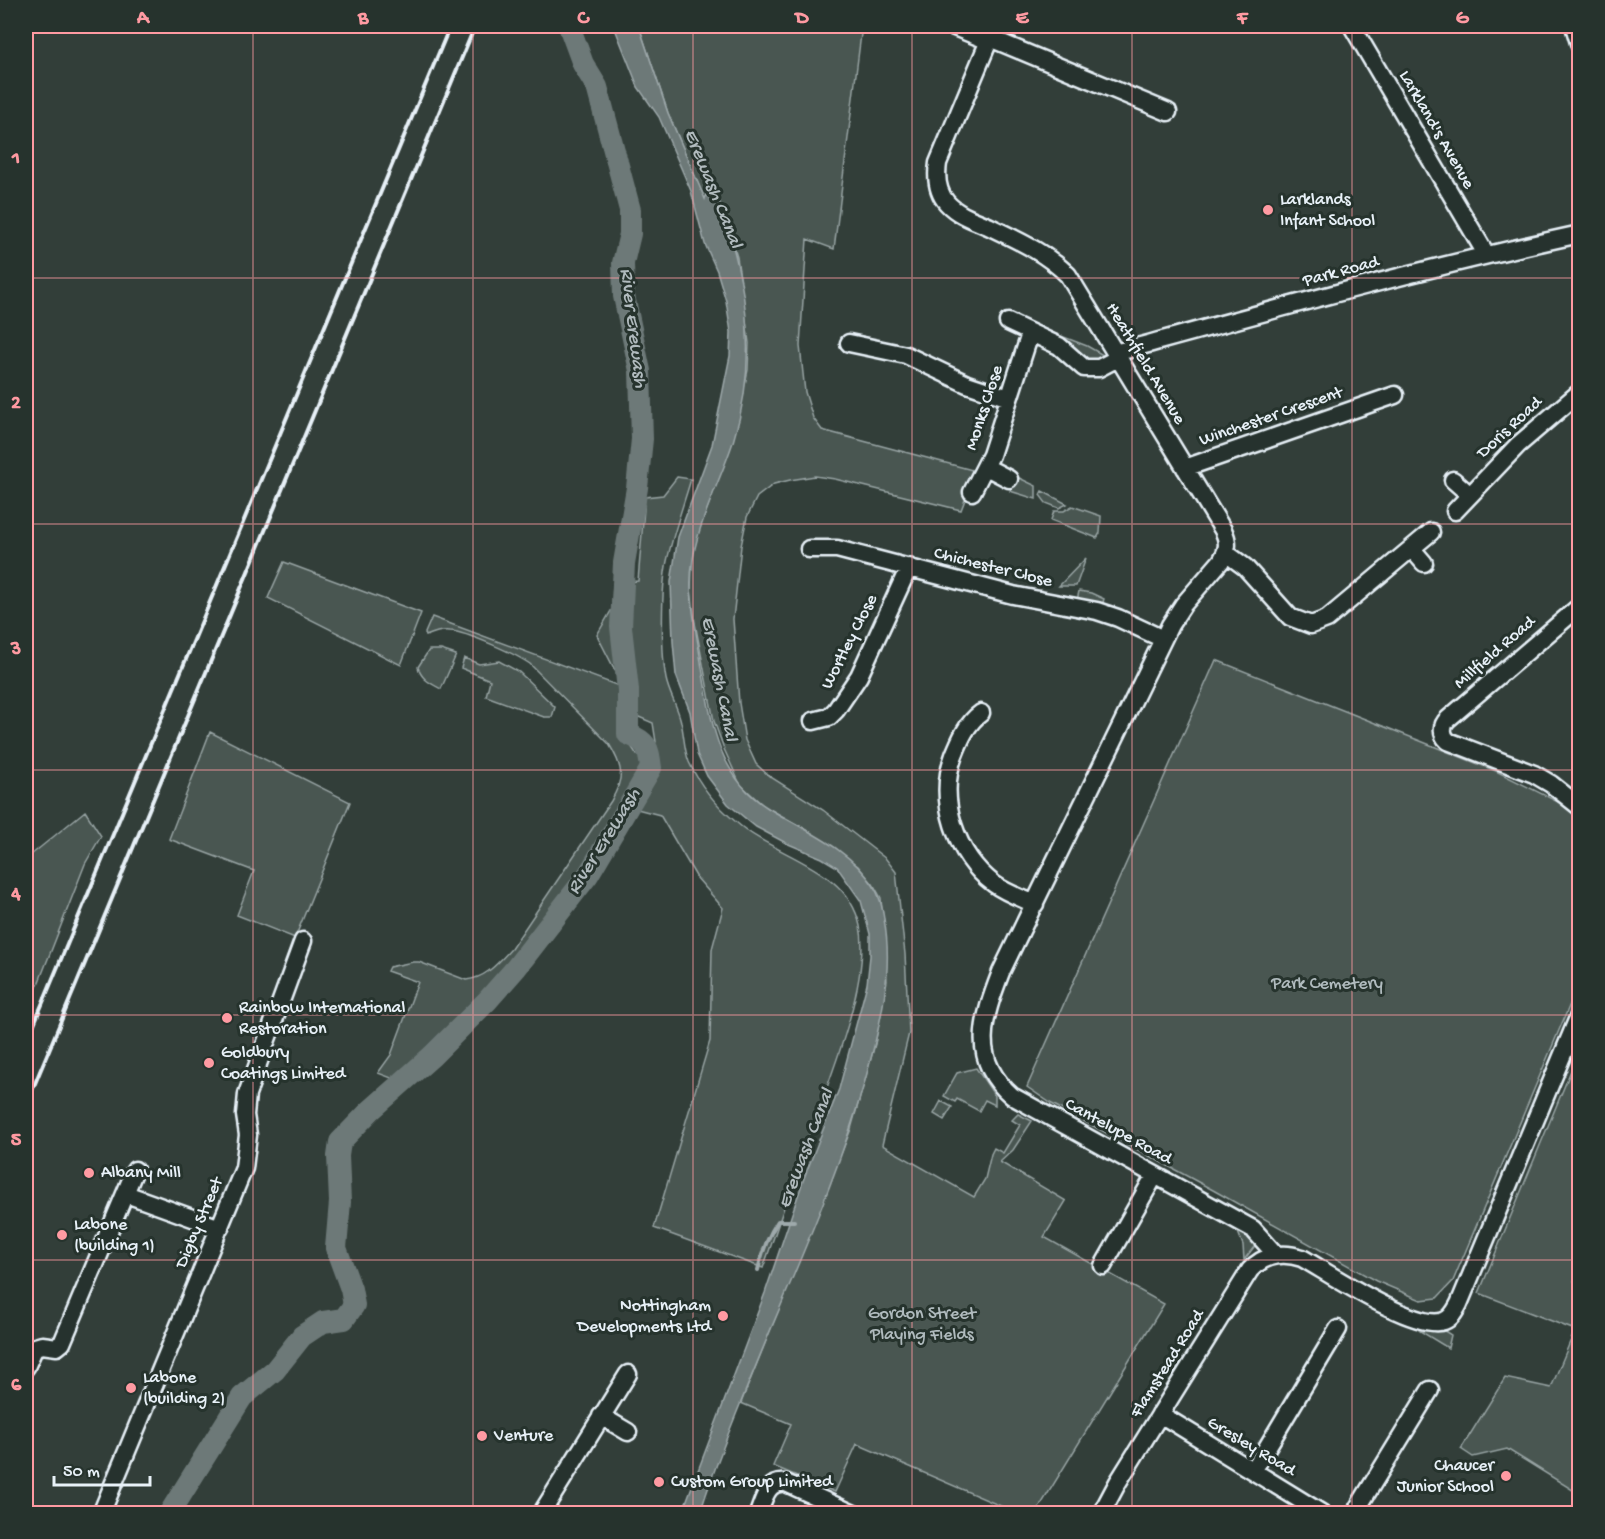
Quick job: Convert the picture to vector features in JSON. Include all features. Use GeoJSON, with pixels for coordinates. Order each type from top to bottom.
{"type":"FeatureCollection","features":[{"type":"Feature","properties":{"kind":"street"},"geometry":{"type":"LineString","coordinates":[[952,26],[991,35],[1168,112]]}},
{"type":"Feature","properties":{"kind":"street","name":"Larkland's Avenue"},"geometry":{"type":"LineString","coordinates":[[1352,26],[1486,254]]}},
{"type":"Feature","properties":{"kind":"street"},"geometry":{"type":"LineString","coordinates":[[1574,26],[1579,45]]}},
{"type":"Feature","properties":{"kind":"street","name":"Heathfield Avenue"},"geometry":{"type":"LineString","coordinates":[[991,35],[938,163],[937,180],[941,194],[946,202],[961,214],[1033,248],[1059,267],[1077,289],[1226,536],[1226,553]]}},
{"type":"Feature","properties":{"kind":"street","name":"Park Road"},"geometry":{"type":"LineString","coordinates":[[1116,356],[1486,254],[1580,234]]}},
{"type":"Feature","properties":{"kind":"street"},"geometry":{"type":"LineString","coordinates":[[1008,322],[1059,346],[1084,368],[1099,368],[1116,356]]}},
{"type":"Feature","properties":{"kind":"street","name":"Monks Close"},"geometry":{"type":"LineString","coordinates":[[972,492],[986,467],[1030,334]]}},
{"type":"Feature","properties":{"kind":"street"},"geometry":{"type":"LineString","coordinates":[[849,343],[876,356],[906,355],[967,384],[1009,398]]}},
{"type":"Feature","properties":{"kind":"street","name":"Doris Road"},"geometry":{"type":"LineString","coordinates":[[1455,511],[1518,445],[1580,392]]}},
{"type":"Feature","properties":{"kind":"street","name":"Winchester Crescent"},"geometry":{"type":"LineString","coordinates":[[1185,468],[1368,398],[1395,395]]}},
{"type":"Feature","properties":{"kind":"street"},"geometry":{"type":"LineString","coordinates":[[986,467],[1009,479]]}},
{"type":"Feature","properties":{"kind":"street"},"geometry":{"type":"LineString","coordinates":[[1453,480],[1470,495]]}},
{"type":"Feature","properties":{"kind":"street"},"geometry":{"type":"LineString","coordinates":[[1226,553],[1245,567],[1290,618],[1311,625],[1327,619],[1431,532]]}},
{"type":"Feature","properties":{"kind":"street","name":"Chichester Close"},"geometry":{"type":"LineString","coordinates":[[809,549],[837,549],[1024,597],[1097,611],[1163,639]]}},
{"type":"Feature","properties":{"kind":"street"},"geometry":{"type":"LineString","coordinates":[[1412,549],[1424,563]]}},
{"type":"Feature","properties":{"kind":"street","name":"Cantelupe Road"},"geometry":{"type":"LineString","coordinates":[[1226,553],[1174,617],[994,989],[983,1034],[985,1061],[994,1078],[1012,1096],[1253,1229],[1276,1255]]}},
{"type":"Feature","properties":{"kind":"street","name":"Wortley Close"},"geometry":{"type":"LineString","coordinates":[[813,721],[829,717],[859,676],[909,567]]}},
{"type":"Feature","properties":{"kind":"street","name":"Millfield Road"},"geometry":{"type":"LineString","coordinates":[[1580,606],[1444,722],[1443,733],[1449,741],[1541,778],[1580,807]]}},
{"type":"Feature","properties":{"kind":"street"},"geometry":{"type":"LineString","coordinates":[[981,713],[967,728],[949,769],[946,797],[951,816],[961,842],[986,876],[1002,889],[1035,904]]}},
{"type":"Feature","properties":{"kind":"street","name":"Digby Street"},"geometry":{"type":"LineString","coordinates":[[101,1514],[244,1168],[248,1135],[245,1115],[250,1081],[303,941]]}},
{"type":"Feature","properties":{"kind":"street"},"geometry":{"type":"LineString","coordinates":[[1276,1255],[1287,1254],[1302,1258],[1402,1315],[1429,1323],[1445,1321],[1452,1316],[1580,1012]]}},
{"type":"Feature","properties":{"kind":"street"},"geometry":{"type":"LineString","coordinates":[[26,1367],[33,1350],[38,1345],[57,1347],[62,1343],[135,1170]]}},
{"type":"Feature","properties":{"kind":"street"},"geometry":{"type":"LineString","coordinates":[[1103,1266],[1155,1175]]}},
{"type":"Feature","properties":{"kind":"street"},"geometry":{"type":"LineString","coordinates":[[126,1194],[220,1228]]}},
{"type":"Feature","properties":{"kind":"street","name":"Flamstead Road"},"geometry":{"type":"LineString","coordinates":[[1103,1510],[1250,1270],[1261,1261],[1276,1255]]}},
{"type":"Feature","properties":{"kind":"street"},"geometry":{"type":"LineString","coordinates":[[1253,1471],[1320,1346],[1338,1329]]}},
{"type":"Feature","properties":{"kind":"street"},"geometry":{"type":"LineString","coordinates":[[541,1514],[628,1374]]}},
{"type":"Feature","properties":{"kind":"street"},"geometry":{"type":"LineString","coordinates":[[1354,1514],[1431,1390]]}},
{"type":"Feature","properties":{"kind":"street","name":"Gresley Road"},"geometry":{"type":"LineString","coordinates":[[1160,1414],[1323,1514]]}},
{"type":"Feature","properties":{"kind":"street"},"geometry":{"type":"LineString","coordinates":[[601,1416],[628,1432]]}},
{"type":"Feature","properties":{"kind":"street"},"geometry":{"type":"LineString","coordinates":[[758,1514],[768,1489],[777,1482],[786,1483],[854,1514]]}},
{"type":"Feature","properties":{"kind":"green space","name":"Gordon Street Playing Fields"},"geometry":{"type":"Polygon","coordinates":[[[639,26],[862,26],[834,249],[807,239],[800,346],[805,392],[813,418],[822,430],[976,471],[961,510],[815,476],[774,484],[757,497],[747,517],[741,546],[733,619],[739,703],[745,740],[756,764],[769,776],[823,810],[886,859],[896,872],[905,954],[909,1033],[882,1145],[974,1197],[985,1179],[994,1148],[1003,1153],[1020,1125],[1012,1120],[1018,1114],[1032,1121],[1013,1150],[1000,1162],[1066,1201],[1044,1237],[1164,1304],[1036,1513],[1017,1513],[857,1444],[835,1492],[773,1466],[791,1424],[741,1403],[851,1129],[875,1044],[887,981],[881,898],[858,866],[807,830],[764,806],[740,784],[714,721],[695,623],[691,589],[692,562],[696,538],[733,440],[748,370],[749,343],[737,257],[714,186],[708,189],[705,200],[668,113],[639,26]]]}},
{"type":"Feature","properties":{"kind":"green space"},"geometry":{"type":"Polygon","coordinates":[[[1056,334],[1103,355],[1099,361],[1088,364],[1065,345],[1056,334]]]}},
{"type":"Feature","properties":{"kind":"green space"},"geometry":{"type":"Polygon","coordinates":[[[677,477],[691,479],[667,561],[662,620],[666,679],[680,716],[689,762],[709,794],[736,822],[770,845],[826,876],[841,890],[853,906],[860,926],[862,949],[859,976],[845,1036],[763,1268],[654,1228],[710,1041],[712,949],[723,908],[697,878],[660,815],[622,805],[561,901],[492,985],[394,1079],[378,1073],[391,1055],[418,982],[387,971],[389,967],[419,962],[466,980],[480,976],[491,969],[511,949],[611,801],[620,778],[617,759],[609,744],[530,664],[491,644],[458,632],[444,631],[426,636],[425,633],[432,617],[624,688],[597,635],[612,609],[613,583],[638,581],[645,497],[663,495],[677,477]],[[625,711],[625,737],[637,755],[656,742],[653,723],[625,711]]]}},
{"type":"Feature","properties":{"kind":"green space"},"geometry":{"type":"Polygon","coordinates":[[[1017,477],[1036,486],[1036,499],[1010,491],[1017,477]]]}},
{"type":"Feature","properties":{"kind":"green space"},"geometry":{"type":"Polygon","coordinates":[[[1042,491],[1067,504],[1059,508],[1046,503],[1040,495],[1042,491]]]}},
{"type":"Feature","properties":{"kind":"green space"},"geometry":{"type":"Polygon","coordinates":[[[1072,506],[1101,516],[1100,533],[1097,538],[1051,520],[1054,511],[1064,511],[1072,506]]]}},
{"type":"Feature","properties":{"kind":"green space"},"geometry":{"type":"Polygon","coordinates":[[[1086,558],[1076,586],[1059,586],[1086,558]]]}},
{"type":"Feature","properties":{"kind":"green space"},"geometry":{"type":"Polygon","coordinates":[[[284,562],[421,613],[401,665],[268,598],[284,562]]]}},
{"type":"Feature","properties":{"kind":"green space"},"geometry":{"type":"Polygon","coordinates":[[[1079,591],[1104,599],[1102,606],[1077,601],[1079,591]]]}},
{"type":"Feature","properties":{"kind":"green space"},"geometry":{"type":"Polygon","coordinates":[[[429,650],[441,650],[456,655],[441,689],[430,683],[419,671],[418,667],[429,650]]]}},
{"type":"Feature","properties":{"kind":"green space"},"geometry":{"type":"Polygon","coordinates":[[[464,658],[479,664],[499,661],[519,672],[555,707],[552,717],[544,717],[486,696],[490,680],[461,668],[464,658]]]}},
{"type":"Feature","properties":{"kind":"green space","name":"Park Cemetery"},"geometry":{"type":"Polygon","coordinates":[[[1216,660],[1496,771],[1568,807],[1579,821],[1579,983],[1453,1281],[1437,1298],[1421,1300],[1376,1281],[1052,1104],[1027,1087],[1216,660]]]}},
{"type":"Feature","properties":{"kind":"green space"},"geometry":{"type":"Polygon","coordinates":[[[210,732],[350,802],[295,938],[237,915],[254,871],[169,839],[210,732]]]}},
{"type":"Feature","properties":{"kind":"green space"},"geometry":{"type":"Polygon","coordinates":[[[85,811],[101,836],[85,864],[26,1015],[26,859],[85,811]]]}},
{"type":"Feature","properties":{"kind":"green space"},"geometry":{"type":"Polygon","coordinates":[[[1579,1051],[1580,1266],[1574,1281],[1580,1283],[1579,1494],[1507,1449],[1473,1457],[1461,1449],[1505,1378],[1551,1388],[1575,1330],[1479,1293],[1579,1051]]]}},
{"type":"Feature","properties":{"kind":"green space"},"geometry":{"type":"Polygon","coordinates":[[[976,1068],[995,1096],[995,1105],[985,1100],[979,1111],[957,1099],[955,1102],[944,1096],[957,1073],[976,1068]]]}},
{"type":"Feature","properties":{"kind":"green space"},"geometry":{"type":"Polygon","coordinates":[[[941,1101],[952,1107],[944,1120],[934,1114],[941,1101]]]}},
{"type":"Feature","properties":{"kind":"green space"},"geometry":{"type":"Polygon","coordinates":[[[1236,1227],[1254,1241],[1254,1247],[1244,1260],[1243,1245],[1236,1227]]]}},
{"type":"Feature","properties":{"kind":"green space"},"geometry":{"type":"Polygon","coordinates":[[[1443,1330],[1451,1335],[1448,1348],[1420,1331],[1443,1330]]]}},
{"type":"Feature","properties":{"kind":"water","name":"Erewash Canal"},"geometry":{"type":"Polygon","coordinates":[[[614,26],[639,26],[668,113],[705,199],[708,189],[714,186],[734,250],[746,313],[746,377],[741,409],[727,460],[699,532],[692,569],[694,619],[714,727],[728,764],[751,795],[768,808],[839,850],[863,872],[879,897],[887,939],[884,999],[871,1058],[856,1110],[821,1208],[732,1424],[700,1513],[682,1513],[765,1293],[804,1178],[839,1089],[867,984],[870,934],[861,901],[837,867],[756,827],[728,804],[707,776],[697,754],[690,712],[676,675],[671,582],[678,537],[712,445],[730,356],[731,332],[726,301],[717,271],[705,244],[691,191],[659,117],[638,87],[614,26]]]}},
{"type":"Feature","properties":{"kind":"waterway","name":"River Erewash"},"geometry":{"type":"LineString","coordinates":[[169,1514],[242,1397],[275,1370],[302,1336],[323,1322],[344,1319],[354,1305],[351,1289],[336,1248],[340,1202],[338,1156],[340,1142],[370,1111],[432,1056],[487,1001],[516,968],[588,875],[651,768],[646,746],[628,734],[628,690],[621,627],[624,563],[637,488],[642,439],[640,371],[624,296],[623,263],[630,234],[630,210],[597,87],[583,64],[569,26]]}},
{"type":"Feature","properties":{"kind":"waterway","name":"Erewash Canal"},"geometry":{"type":"LineString","coordinates":[[758,1270],[765,1245],[778,1221],[794,1221]]}},
{"type":"Feature","properties":{"kind":"railway"},"geometry":{"type":"LineString","coordinates":[[26,1043],[450,26]]}},
{"type":"Feature","properties":{"kind":"railway"},"geometry":{"type":"LineString","coordinates":[[26,1105],[475,26]]}},
{"type":"Feature","properties":{"kind":"place","name":"Larklands Infant School"},"geometry":{"type":"Point","coordinates":[1268,210]}},
{"type":"Feature","properties":{"kind":"place","name":"Rainbow International Restoration"},"geometry":{"type":"Point","coordinates":[227,1018]}},
{"type":"Feature","properties":{"kind":"place","name":"Goldbury Coatings Limited"},"geometry":{"type":"Point","coordinates":[209,1063]}},
{"type":"Feature","properties":{"kind":"place","name":"Albany Mill"},"geometry":{"type":"Point","coordinates":[89,1173]}},
{"type":"Feature","properties":{"kind":"place","name":"Labone (building 1)"},"geometry":{"type":"Point","coordinates":[62,1235]}},
{"type":"Feature","properties":{"kind":"place","name":"Nottingham Developments Ltd"},"geometry":{"type":"Point","coordinates":[723,1316]}},
{"type":"Feature","properties":{"kind":"place","name":"Labone (building 2)"},"geometry":{"type":"Point","coordinates":[131,1388]}},
{"type":"Feature","properties":{"kind":"place","name":"Venture"},"geometry":{"type":"Point","coordinates":[482,1436]}},
{"type":"Feature","properties":{"kind":"place","name":"Chaucer Junior School"},"geometry":{"type":"Point","coordinates":[1506,1476]}},
{"type":"Feature","properties":{"kind":"place","name":"Custom Group Limited"},"geometry":{"type":"Point","coordinates":[659,1482]}}]}
